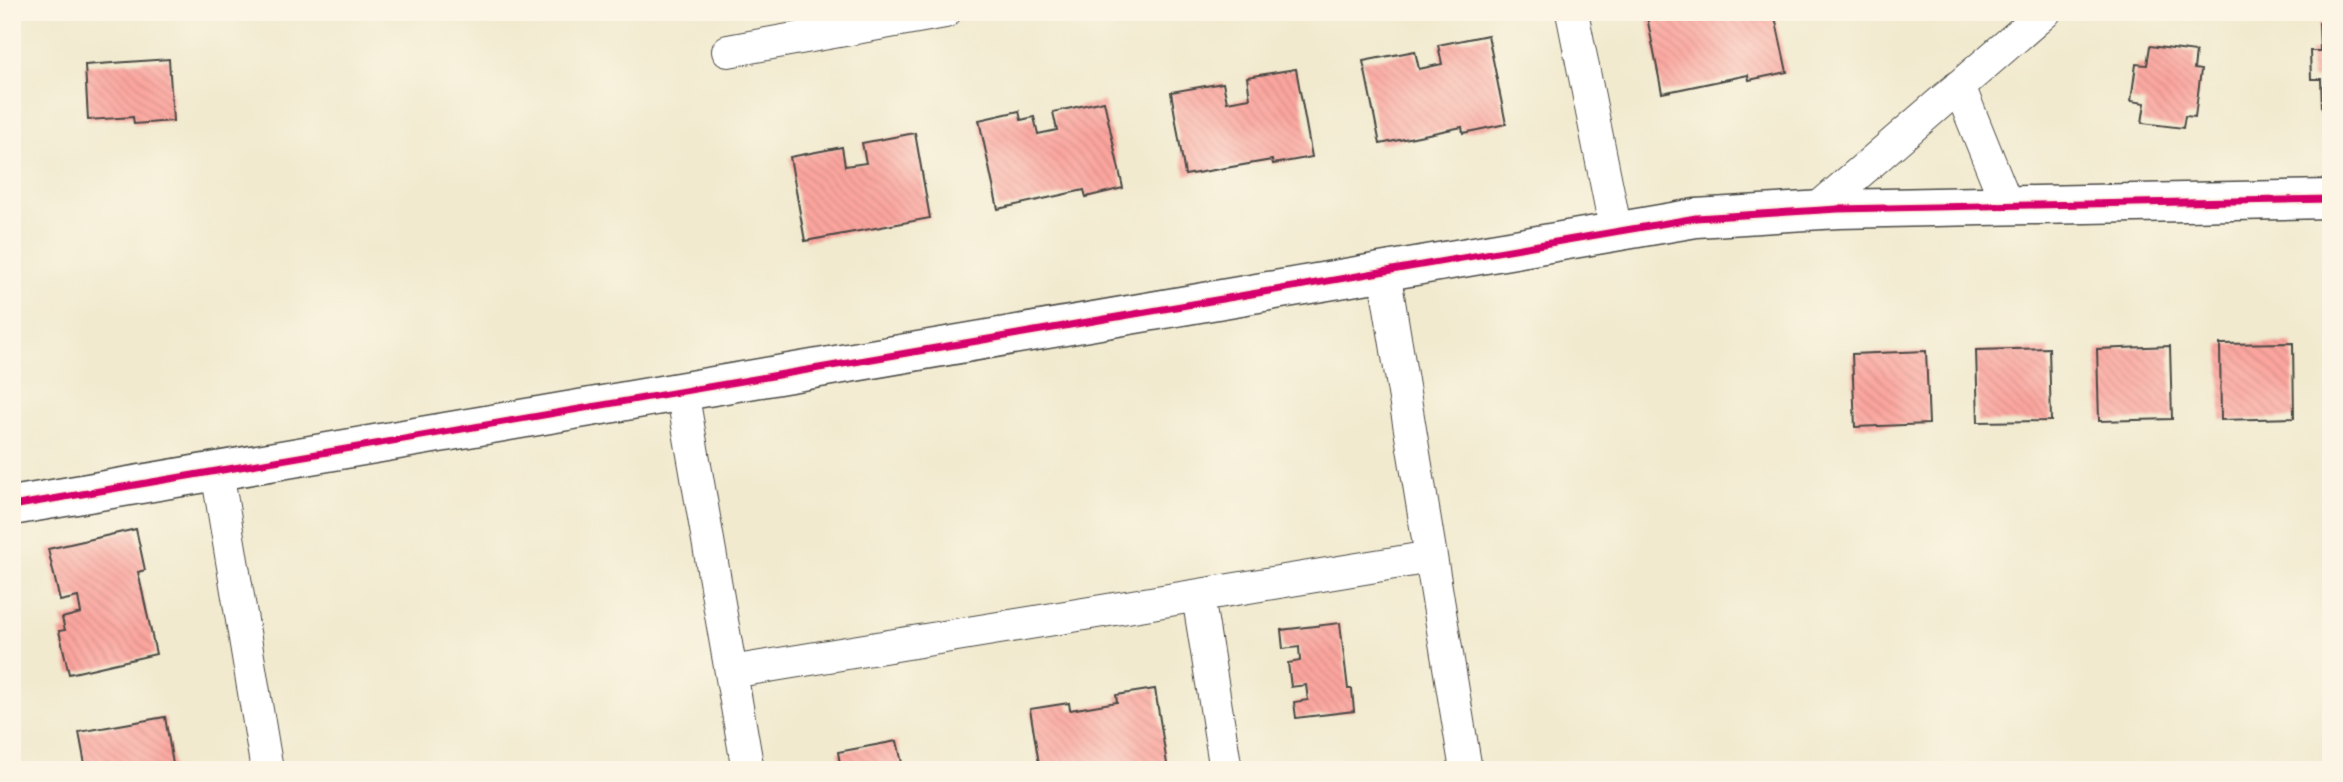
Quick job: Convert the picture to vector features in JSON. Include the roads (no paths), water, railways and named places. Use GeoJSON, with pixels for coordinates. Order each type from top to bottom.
{"type":"FeatureCollection","features":[{"type":"Feature","properties":{"kind":"street"},"geometry":{"type":"LineString","coordinates":[[728,51],[945,12]]}},
{"type":"Feature","properties":{"kind":"street"},"geometry":{"type":"LineString","coordinates":[[1573,12],[1616,232]]}},
{"type":"Feature","properties":{"kind":"street"},"geometry":{"type":"LineString","coordinates":[[1815,211],[2045,12]]}},
{"type":"Feature","properties":{"kind":"street"},"geometry":{"type":"LineString","coordinates":[[1959,86],[2007,205]]}},
{"type":"Feature","properties":{"kind":"street"},"geometry":{"type":"LineString","coordinates":[[12,506],[1696,218],[2007,205],[2331,199]]}},
{"type":"Feature","properties":{"kind":"street"},"geometry":{"type":"LineString","coordinates":[[1384,271],[1466,770]]}},
{"type":"Feature","properties":{"kind":"street"},"geometry":{"type":"LineString","coordinates":[[682,391],[748,770]]}},
{"type":"Feature","properties":{"kind":"street"},"geometry":{"type":"LineString","coordinates":[[217,471],[267,770]]}},
{"type":"Feature","properties":{"kind":"street"},"geometry":{"type":"LineString","coordinates":[[731,672],[1431,557]]}},
{"type":"Feature","properties":{"kind":"street"},"geometry":{"type":"LineString","coordinates":[[1198,596],[1226,770]]}}]}
